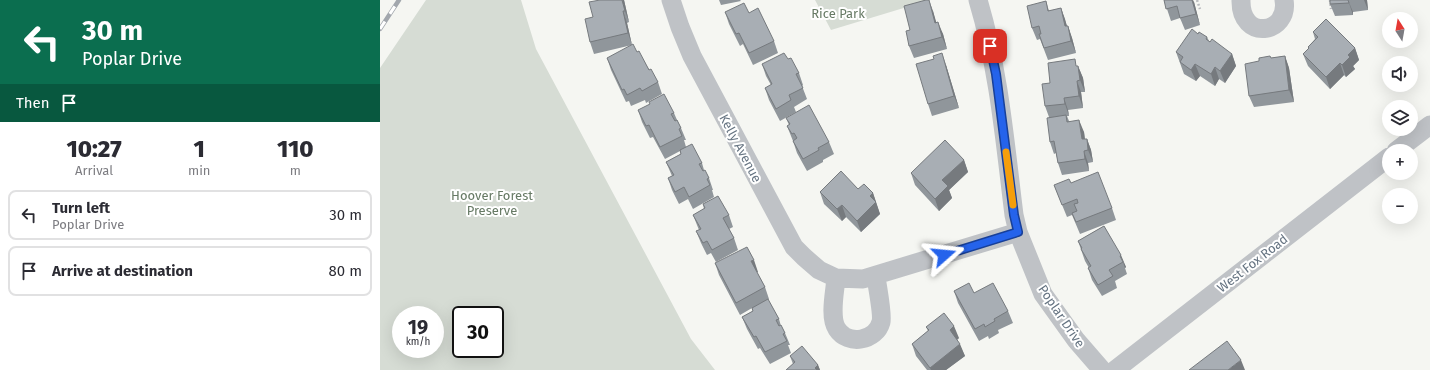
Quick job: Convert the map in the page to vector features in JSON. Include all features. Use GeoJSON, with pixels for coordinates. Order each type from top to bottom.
{"type":"FeatureCollection","features":[{"type":"Feature","properties":{"kind":"street","name":"Kelly Avenue"},"geometry":{"type":"LineString","coordinates":[[671,0],[692,56],[794,247],[819,270],[836,278],[863,279],[1018,232]]}},
{"type":"Feature","properties":{"kind":"street","name":"Poplar Drive"},"geometry":{"type":"LineString","coordinates":[[978,0],[987,31],[996,74],[1014,215],[1018,232],[1043,294],[1076,340],[1102,370]]}},
{"type":"Feature","properties":{"kind":"street"},"geometry":{"type":"LineString","coordinates":[[1241,0],[1241,8],[1249,25],[1268,29],[1277,24],[1284,15],[1284,0]]}},
{"type":"Feature","properties":{"kind":"street"},"geometry":{"type":"LineString","coordinates":[[1405,144],[1430,125]]}},
{"type":"Feature","properties":{"kind":"street","name":"West Fox Road"},"geometry":{"type":"LineString","coordinates":[[1115,370],[1382,162]]}},
{"type":"Feature","properties":{"kind":"street"},"geometry":{"type":"LineString","coordinates":[[836,278],[833,308],[834,320],[837,329],[843,336],[860,340],[870,336],[878,329],[881,321],[876,276]]}},
{"type":"Feature","properties":{"kind":"path"},"geometry":{"type":"LineString","coordinates":[[1197,0],[1200,10]]}},
{"type":"Feature","properties":{"kind":"path"},"geometry":{"type":"LineString","coordinates":[[1330,0],[1331,9]]}},
{"type":"Feature","properties":{"kind":"green space","name":"Hoover Forest Preserve"},"geometry":{"type":"Polygon","coordinates":[[[426,0],[521,0],[536,49],[691,339],[715,370],[380,370],[380,68],[426,0]]]}},
{"type":"Feature","properties":{"kind":"green space","name":"Rice Park"},"geometry":{"type":"Polygon","coordinates":[[[815,0],[930,0],[831,30],[815,0]]]}},
{"type":"Feature","properties":{"kind":"building"},"geometry":{"type":"Polygon","coordinates":[[[600,0],[622,0],[628,33],[590,42],[585,19],[593,17],[589,2],[600,0]]]}},
{"type":"Feature","properties":{"kind":"building"},"geometry":{"type":"Polygon","coordinates":[[[929,0],[935,23],[938,22],[942,37],[909,46],[906,31],[910,30],[904,6],[929,0]]]}},
{"type":"Feature","properties":{"kind":"building"},"geometry":{"type":"Polygon","coordinates":[[[1164,0],[1192,0],[1196,14],[1180,18],[1177,6],[1166,9],[1164,0]]]}},
{"type":"Feature","properties":{"kind":"building"},"geometry":{"type":"Polygon","coordinates":[[[1330,0],[1348,0],[1349,3],[1330,4],[1330,0]]]}},
{"type":"Feature","properties":{"kind":"building"},"geometry":{"type":"Polygon","coordinates":[[[1046,1],[1048,11],[1061,8],[1065,26],[1068,26],[1071,41],[1044,48],[1039,34],[1041,34],[1039,26],[1032,28],[1027,6],[1046,1]]]}},
{"type":"Feature","properties":{"kind":"building"},"geometry":{"type":"Polygon","coordinates":[[[744,3],[749,13],[758,8],[774,41],[749,53],[739,33],[736,34],[725,12],[744,3]]]}},
{"type":"Feature","properties":{"kind":"building"},"geometry":{"type":"Polygon","coordinates":[[[1326,19],[1355,48],[1348,55],[1350,57],[1342,65],[1340,63],[1326,77],[1303,54],[1318,37],[1313,32],[1326,19]]]}},
{"type":"Feature","properties":{"kind":"building"},"geometry":{"type":"Polygon","coordinates":[[[1192,29],[1198,34],[1199,32],[1207,37],[1206,39],[1210,42],[1212,39],[1232,54],[1220,71],[1215,67],[1211,74],[1195,64],[1191,70],[1180,62],[1183,57],[1176,52],[1192,29]]]}},
{"type":"Feature","properties":{"kind":"building"},"geometry":{"type":"Polygon","coordinates":[[[633,44],[637,52],[639,51],[649,70],[651,69],[658,82],[642,91],[640,88],[627,95],[624,89],[622,90],[607,58],[633,44]]]}},
{"type":"Feature","properties":{"kind":"building"},"geometry":{"type":"Polygon","coordinates":[[[784,53],[788,59],[791,58],[799,73],[796,74],[803,88],[789,95],[791,100],[776,109],[765,88],[772,84],[762,64],[784,53]]]}},
{"type":"Feature","properties":{"kind":"building"},"geometry":{"type":"Polygon","coordinates":[[[942,53],[954,96],[928,104],[916,64],[934,59],[933,56],[942,53]]]}},
{"type":"Feature","properties":{"kind":"building"},"geometry":{"type":"Polygon","coordinates":[[[1270,56],[1271,58],[1285,56],[1289,90],[1249,96],[1245,64],[1259,61],[1259,58],[1270,56]]]}},
{"type":"Feature","properties":{"kind":"building"},"geometry":{"type":"Polygon","coordinates":[[[1075,59],[1076,66],[1078,66],[1080,80],[1077,81],[1079,96],[1064,98],[1065,104],[1045,106],[1042,84],[1050,83],[1048,63],[1075,59]]]}},
{"type":"Feature","properties":{"kind":"building"},"geometry":{"type":"Polygon","coordinates":[[[664,94],[674,113],[671,114],[675,121],[677,120],[681,128],[679,129],[682,136],[660,147],[649,125],[646,126],[638,110],[664,94]]]}},
{"type":"Feature","properties":{"kind":"building"},"geometry":{"type":"Polygon","coordinates":[[[809,105],[829,142],[818,148],[819,150],[803,159],[793,141],[797,138],[794,133],[792,134],[787,126],[790,124],[786,118],[809,105]]]}},
{"type":"Feature","properties":{"kind":"building"},"geometry":{"type":"Polygon","coordinates":[[[1066,115],[1067,122],[1079,120],[1082,139],[1087,139],[1088,150],[1084,151],[1085,159],[1058,163],[1054,141],[1050,142],[1047,118],[1066,115]]]}},
{"type":"Feature","properties":{"kind":"building"},"geometry":{"type":"Polygon","coordinates":[[[945,140],[964,160],[942,180],[948,186],[935,199],[911,173],[945,140]]]}},
{"type":"Feature","properties":{"kind":"building"},"geometry":{"type":"Polygon","coordinates":[[[692,144],[702,163],[699,164],[703,171],[705,170],[709,178],[707,179],[710,185],[689,197],[684,187],[675,192],[668,178],[674,175],[666,162],[681,154],[680,150],[692,144]]]}},
{"type":"Feature","properties":{"kind":"building"},"geometry":{"type":"Polygon","coordinates":[[[841,171],[858,189],[864,184],[873,193],[870,196],[876,202],[857,221],[842,205],[837,209],[820,192],[841,171]]]}},
{"type":"Feature","properties":{"kind":"building"},"geometry":{"type":"Polygon","coordinates":[[[1098,172],[1112,208],[1076,222],[1072,213],[1077,211],[1074,204],[1078,203],[1077,199],[1062,205],[1054,185],[1069,179],[1071,183],[1098,172]]]}},
{"type":"Feature","properties":{"kind":"building"},"geometry":{"type":"Polygon","coordinates":[[[718,196],[729,215],[723,218],[734,238],[712,250],[707,241],[703,243],[696,231],[701,229],[693,215],[705,208],[703,204],[718,196]]]}},
{"type":"Feature","properties":{"kind":"building"},"geometry":{"type":"Polygon","coordinates":[[[1104,226],[1121,255],[1120,256],[1123,262],[1109,270],[1113,276],[1098,285],[1088,268],[1091,266],[1078,241],[1104,226]]]}},
{"type":"Feature","properties":{"kind":"building"},"geometry":{"type":"Polygon","coordinates":[[[747,247],[754,260],[751,261],[765,287],[736,303],[715,263],[747,247]]]}},
{"type":"Feature","properties":{"kind":"building"},"geometry":{"type":"Polygon","coordinates":[[[969,283],[974,293],[993,283],[1008,311],[994,319],[995,321],[985,327],[984,324],[975,329],[954,291],[969,283]]]}},
{"type":"Feature","properties":{"kind":"building"},"geometry":{"type":"Polygon","coordinates":[[[768,299],[779,319],[776,320],[779,326],[781,325],[785,333],[783,334],[787,341],[765,352],[756,336],[754,337],[742,317],[753,311],[752,308],[768,299]]]}},
{"type":"Feature","properties":{"kind":"building"},"geometry":{"type":"Polygon","coordinates":[[[944,313],[954,326],[950,330],[960,344],[930,368],[912,344],[929,330],[926,327],[944,313]]]}},
{"type":"Feature","properties":{"kind":"building"},"geometry":{"type":"Polygon","coordinates":[[[1227,341],[1241,360],[1228,370],[1189,370],[1227,341]]]}},
{"type":"Feature","properties":{"kind":"building"},"geometry":{"type":"Polygon","coordinates":[[[802,346],[818,365],[815,368],[817,370],[786,370],[795,362],[790,356],[802,346]]]}},
{"type":"Feature","properties":{"kind":"railway"},"geometry":{"type":"LineString","coordinates":[[380,29],[399,0]]}},
{"type":"Feature","properties":{"kind":"slow traffic"},"geometry":{"type":"LineString","coordinates":[[1006,152],[1013,205]]}},
{"type":"Feature","properties":{"kind":"route"},"geometry":{"type":"LineString","coordinates":[[944,255],[1018,232],[1014,215],[996,74],[990,46]]}}]}
